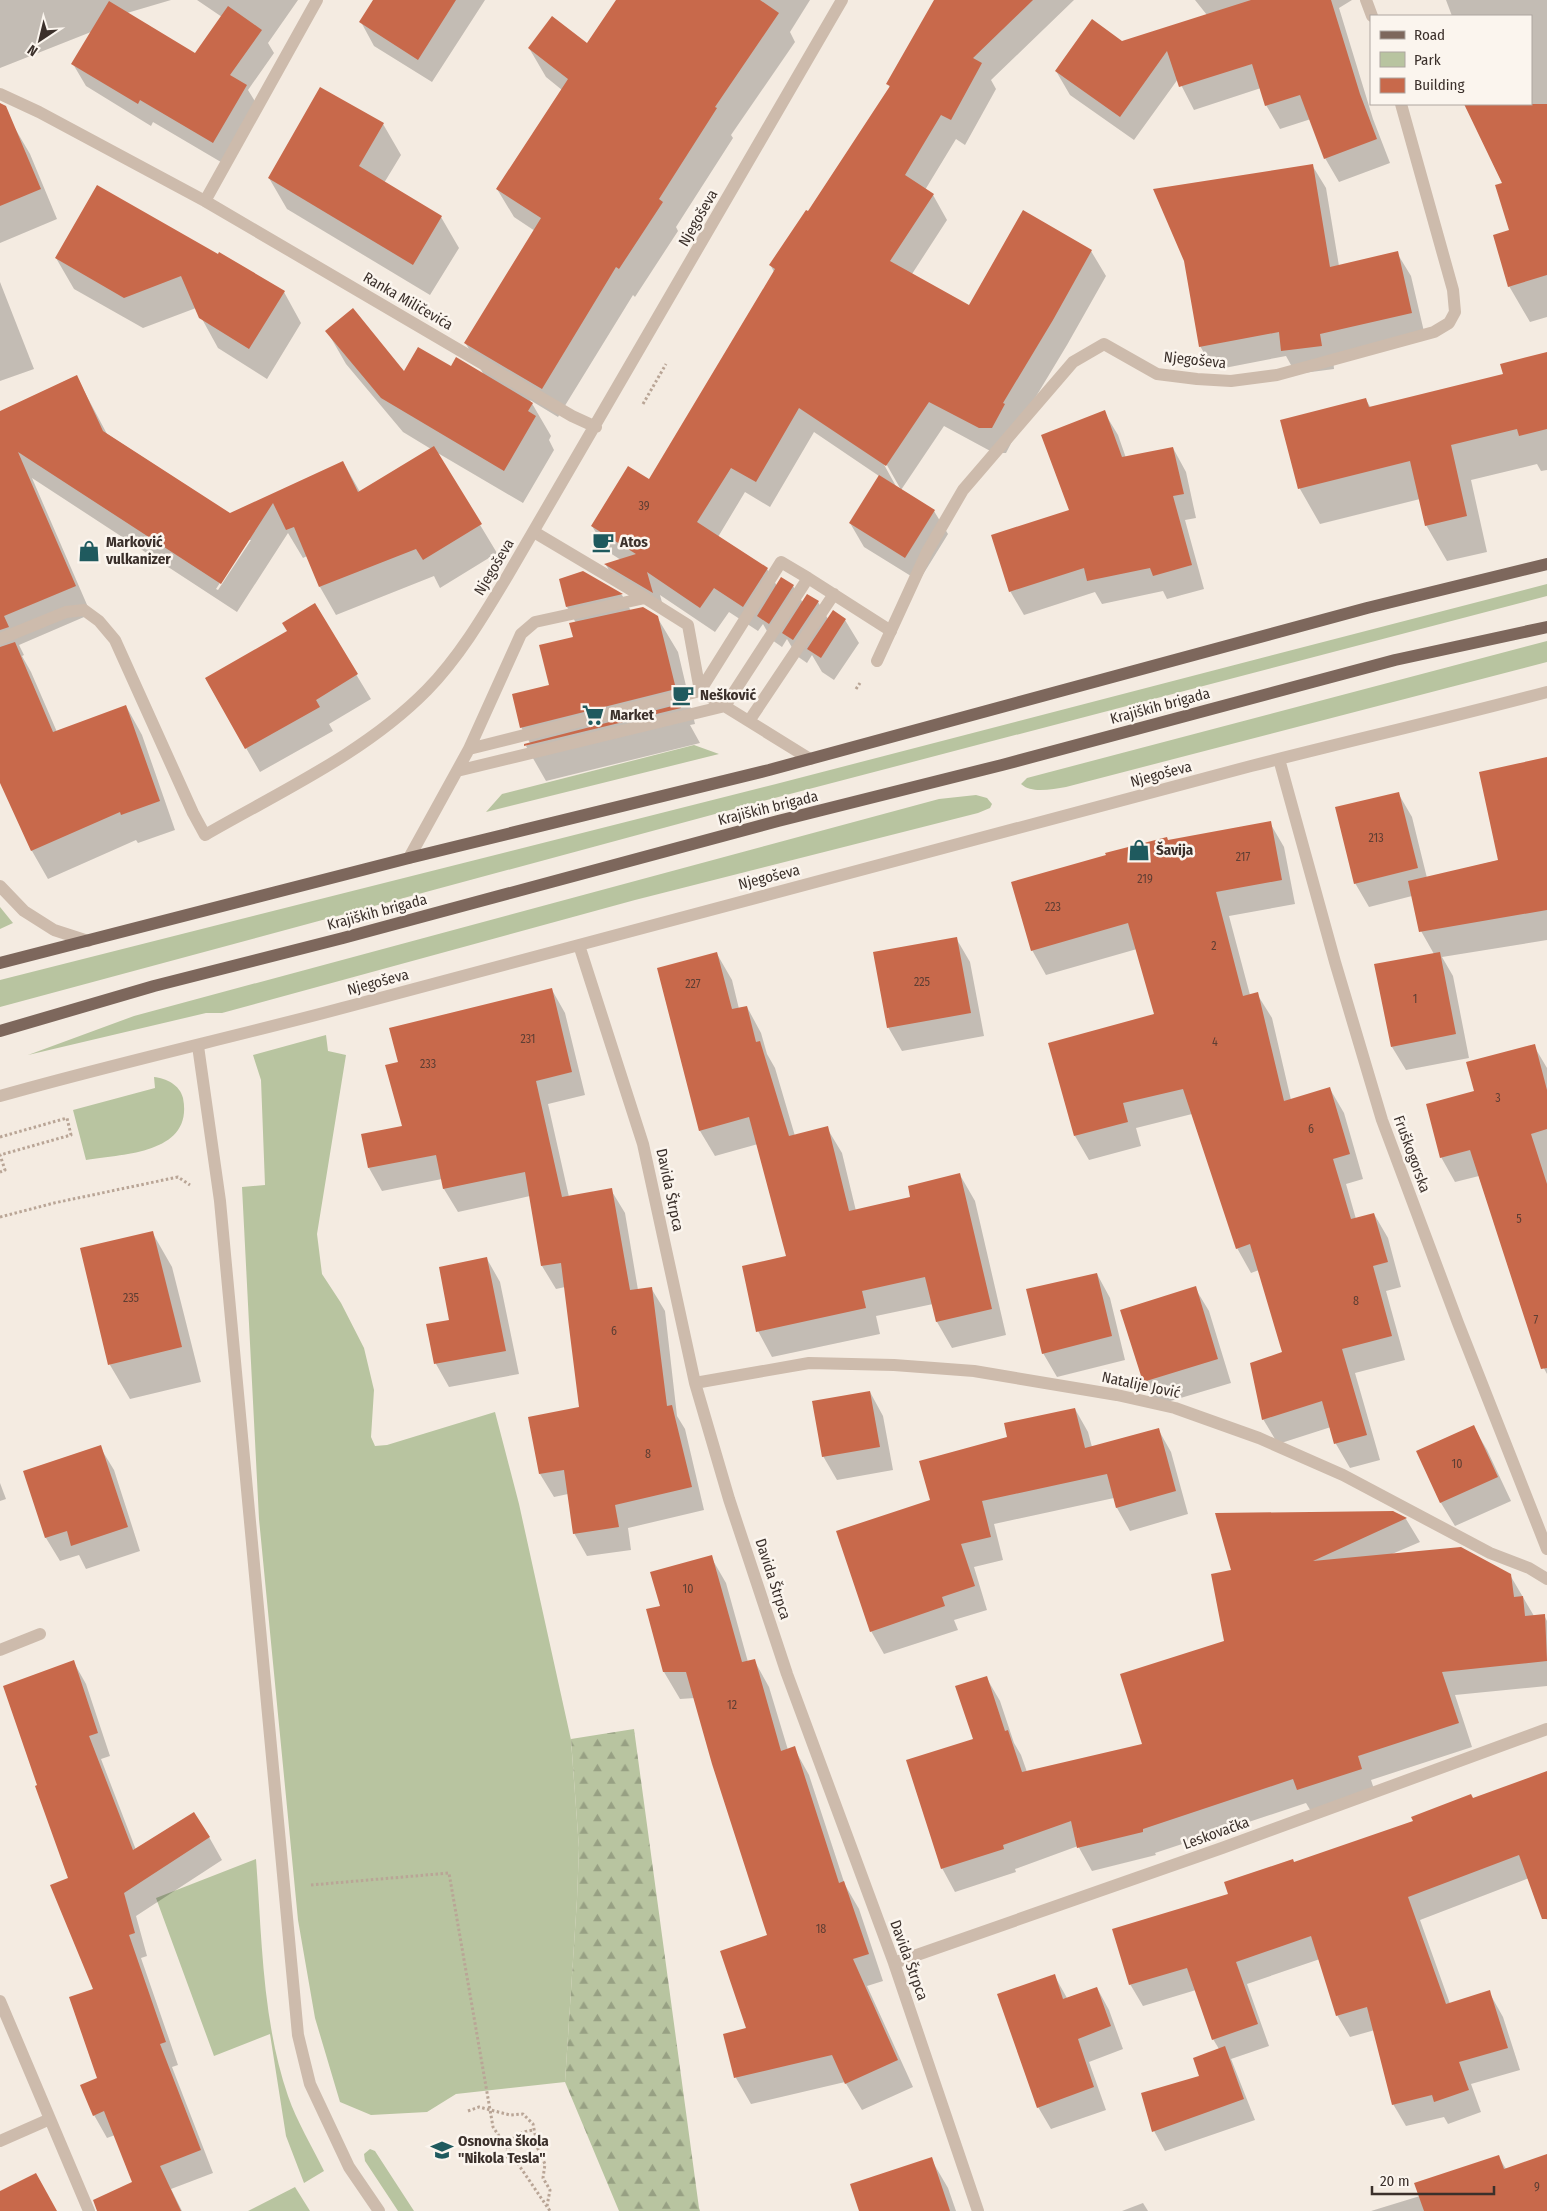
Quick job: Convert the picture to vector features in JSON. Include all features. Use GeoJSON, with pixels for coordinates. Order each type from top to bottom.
{"type":"FeatureCollection","features":[{"type":"Feature","properties":{"kind":"main road"},"geometry":{"type":"LineString","coordinates":[[0,963],[409,858],[810,759],[1367,608],[1547,564]]}},
{"type":"Feature","properties":{"kind":"main road","name":"Krajiških brigada"},"geometry":{"type":"LineString","coordinates":[[0,1031],[154,986],[343,938],[1395,660],[1547,627]]}},
{"type":"Feature","properties":{"kind":"street"},"geometry":{"type":"LineString","coordinates":[[205,201],[317,0]]}},
{"type":"Feature","properties":{"kind":"street","name":"Njegoševa"},"geometry":{"type":"LineString","coordinates":[[0,639],[66,612],[84,610],[99,621],[115,640],[193,813],[205,835],[347,754],[406,710],[442,674],[470,637],[596,427],[842,0]]}},
{"type":"Feature","properties":{"kind":"street"},"geometry":{"type":"LineString","coordinates":[[1366,0],[1372,15]]}},
{"type":"Feature","properties":{"kind":"street","name":"Ranka Miličevića"},"geometry":{"type":"LineString","coordinates":[[0,94],[40,112],[205,201],[572,416],[596,427]]}},
{"type":"Feature","properties":{"kind":"street","name":"Njegoševa"},"geometry":{"type":"LineString","coordinates":[[877,661],[927,552],[963,490],[1073,362],[1104,344],[1157,374],[1231,381],[1277,375],[1323,363],[1434,332],[1449,323],[1455,312],[1453,290],[1401,105]]}},
{"type":"Feature","properties":{"kind":"street"},"geometry":{"type":"LineString","coordinates":[[534,532],[688,625],[700,691],[810,759]]}},
{"type":"Feature","properties":{"kind":"street"},"geometry":{"type":"LineString","coordinates":[[469,748],[700,691],[781,562],[891,630]]}},
{"type":"Feature","properties":{"kind":"street"},"geometry":{"type":"LineString","coordinates":[[457,771],[725,706],[808,578]]}},
{"type":"Feature","properties":{"kind":"street"},"geometry":{"type":"LineString","coordinates":[[749,721],[834,594]]}},
{"type":"Feature","properties":{"kind":"street"},"geometry":{"type":"LineString","coordinates":[[409,858],[469,748],[521,634],[535,622],[645,598]]}},
{"type":"Feature","properties":{"kind":"street","name":"Njegoševa"},"geometry":{"type":"LineString","coordinates":[[0,1096],[92,1070],[198,1046],[1279,759],[1547,692]]}},
{"type":"Feature","properties":{"kind":"street","name":"Fruškogorska"},"geometry":{"type":"LineString","coordinates":[[1279,759],[1335,962],[1382,1120],[1458,1323],[1547,1549]]}},
{"type":"Feature","properties":{"kind":"street"},"geometry":{"type":"LineString","coordinates":[[0,886],[24,911],[54,930],[88,941]]}},
{"type":"Feature","properties":{"kind":"street","name":"Davida Štrpca"},"geometry":{"type":"LineString","coordinates":[[579,945],[643,1144],[695,1383],[729,1499],[787,1674],[894,1963],[978,2211]]}},
{"type":"Feature","properties":{"kind":"street"},"geometry":{"type":"LineString","coordinates":[[198,1046],[220,1201],[298,2035],[310,2084],[349,2167],[379,2211]]}},
{"type":"Feature","properties":{"kind":"street","name":"Natalije Jović"},"geometry":{"type":"LineString","coordinates":[[695,1383],[809,1363],[894,1365],[974,1371],[1146,1401],[1175,1408],[1259,1438],[1343,1475],[1490,1552],[1529,1568],[1547,1579]]}},
{"type":"Feature","properties":{"kind":"street"},"geometry":{"type":"LineString","coordinates":[[0,1650],[40,1634]]}},
{"type":"Feature","properties":{"kind":"street","name":"Leskovačka"},"geometry":{"type":"LineString","coordinates":[[894,1963],[1213,1851],[1547,1729]]}},
{"type":"Feature","properties":{"kind":"street"},"geometry":{"type":"LineString","coordinates":[[0,2001],[89,2211]]}},
{"type":"Feature","properties":{"kind":"street"},"geometry":{"type":"LineString","coordinates":[[0,2140],[50,2119]]}},
{"type":"Feature","properties":{"kind":"path"},"geometry":{"type":"LineString","coordinates":[[0,1138],[67,1118],[71,1135],[0,1154],[5,1170],[0,1172]]}},
{"type":"Feature","properties":{"kind":"path"},"geometry":{"type":"LineString","coordinates":[[284,1888],[449,1873],[494,2127],[550,2211]]}},
{"type":"Feature","properties":{"kind":"path"},"geometry":{"type":"LineString","coordinates":[[468,2111],[479,2106],[510,2115],[523,2114],[533,2124],[538,2149],[545,2164],[543,2178],[550,2190],[547,2207]]}},
{"type":"Feature","properties":{"kind":"path"},"geometry":{"type":"LineString","coordinates":[[504,2163],[510,2141],[520,2132],[534,2130]]}},
{"type":"Feature","properties":{"kind":"green space"},"geometry":{"type":"Polygon","coordinates":[[[1547,584],[1547,596],[767,800],[0,1007],[0,980],[776,784],[1547,584]]]}},
{"type":"Feature","properties":{"kind":"green space"},"geometry":{"type":"Polygon","coordinates":[[[1547,641],[1547,662],[1066,787],[1036,790],[1021,784],[1027,778],[1547,641]]]}},
{"type":"Feature","properties":{"kind":"green space"},"geometry":{"type":"Polygon","coordinates":[[[694,745],[719,754],[486,812],[502,794],[694,745]]]}},
{"type":"Feature","properties":{"kind":"green space"},"geometry":{"type":"Polygon","coordinates":[[[976,795],[987,798],[992,804],[990,808],[978,813],[635,900],[222,1013],[206,1013],[28,1055],[134,1016],[939,799],[976,795]]]}},
{"type":"Feature","properties":{"kind":"green space"},"geometry":{"type":"Polygon","coordinates":[[[0,907],[13,923],[0,929],[0,907]]]}},
{"type":"Feature","properties":{"kind":"green space"},"geometry":{"type":"Polygon","coordinates":[[[326,1035],[328,1051],[346,1055],[317,1234],[322,1274],[341,1303],[364,1348],[374,1390],[371,1437],[375,1446],[387,1445],[495,1412],[519,1504],[571,1740],[579,1848],[565,2082],[456,2094],[427,2112],[371,2115],[340,2102],[315,2018],[298,1920],[259,1519],[242,1187],[265,1185],[261,1080],[253,1055],[326,1035]]]}},
{"type":"Feature","properties":{"kind":"green space"},"geometry":{"type":"Polygon","coordinates":[[[154,1077],[172,1083],[181,1093],[184,1116],[178,1130],[167,1141],[152,1148],[136,1153],[86,1160],[73,1110],[155,1088],[154,1077]]]}},
{"type":"Feature","properties":{"kind":"green space"},"geometry":{"type":"Polygon","coordinates":[[[634,1729],[700,2211],[619,2211],[565,2082],[579,1848],[571,1739],[634,1729]]]}},
{"type":"Feature","properties":{"kind":"green space"},"geometry":{"type":"Polygon","coordinates":[[[256,1859],[264,1979],[279,2067],[300,2125],[324,2171],[304,2183],[286,2136],[270,2034],[214,2056],[156,1898],[256,1859]]]}},
{"type":"Feature","properties":{"kind":"green space"},"geometry":{"type":"Polygon","coordinates":[[[370,2149],[375,2151],[414,2211],[398,2211],[365,2161],[364,2154],[370,2149]]]}},
{"type":"Feature","properties":{"kind":"green space"},"geometry":{"type":"Polygon","coordinates":[[[295,2187],[310,2211],[248,2211],[295,2187]]]}},
{"type":"Feature","properties":{"kind":"building"},"geometry":{"type":"Polygon","coordinates":[[[373,0],[456,0],[418,60],[359,22],[373,0]]]}},
{"type":"Feature","properties":{"kind":"building"},"geometry":{"type":"Polygon","coordinates":[[[616,0],[760,0],[779,13],[715,107],[717,108],[659,199],[663,202],[619,269],[616,267],[542,389],[464,343],[541,218],[496,189],[568,79],[528,48],[552,16],[587,43],[616,0]]]}},
{"type":"Feature","properties":{"kind":"building"},"geometry":{"type":"Polygon","coordinates":[[[934,0],[1033,0],[973,58],[982,63],[951,120],[941,115],[905,175],[934,194],[890,261],[969,305],[1023,210],[1092,250],[1003,403],[1005,404],[992,428],[979,428],[929,402],[886,466],[799,408],[756,482],[731,468],[697,522],[768,568],[743,607],[714,588],[700,608],[647,572],[653,593],[604,564],[636,554],[591,526],[628,466],[649,479],[775,269],[769,265],[806,210],[808,211],[890,86],[886,84],[934,0]]]}},
{"type":"Feature","properties":{"kind":"building"},"geometry":{"type":"Polygon","coordinates":[[[1251,0],[1331,0],[1360,94],[1377,139],[1324,159],[1300,95],[1265,106],[1252,64],[1179,87],[1167,51],[1120,117],[1055,71],[1092,19],[1122,41],[1251,0]]]}},
{"type":"Feature","properties":{"kind":"building"},"geometry":{"type":"Polygon","coordinates":[[[109,1],[195,53],[228,6],[262,30],[230,75],[247,85],[213,143],[140,100],[138,104],[71,64],[109,1]]]}},
{"type":"Feature","properties":{"kind":"building"},"geometry":{"type":"Polygon","coordinates":[[[320,87],[384,123],[359,166],[442,216],[413,265],[268,178],[320,87]]]}},
{"type":"Feature","properties":{"kind":"building"},"geometry":{"type":"Polygon","coordinates":[[[0,103],[6,106],[41,189],[0,206],[0,103]]]}},
{"type":"Feature","properties":{"kind":"building"},"geometry":{"type":"Polygon","coordinates":[[[1547,104],[1547,275],[1508,287],[1493,235],[1509,230],[1495,185],[1502,183],[1464,105],[1547,104]]]}},
{"type":"Feature","properties":{"kind":"building"},"geometry":{"type":"Polygon","coordinates":[[[1313,164],[1330,267],[1398,251],[1412,313],[1320,334],[1322,346],[1281,351],[1279,332],[1199,347],[1184,261],[1153,189],[1313,164]]]}},
{"type":"Feature","properties":{"kind":"building"},"geometry":{"type":"Polygon","coordinates":[[[97,185],[218,254],[219,252],[285,291],[249,349],[199,318],[181,276],[124,298],[55,258],[97,185]]]}},
{"type":"Feature","properties":{"kind":"building"},"geometry":{"type":"Polygon","coordinates":[[[353,308],[404,371],[418,347],[451,366],[456,357],[533,403],[528,411],[536,416],[504,471],[381,398],[325,331],[353,308]]]}},
{"type":"Feature","properties":{"kind":"building"},"geometry":{"type":"Polygon","coordinates":[[[1547,352],[1547,429],[1519,436],[1517,429],[1451,445],[1467,516],[1425,526],[1410,461],[1298,489],[1280,420],[1366,398],[1369,407],[1503,374],[1500,364],[1547,352]]]}},
{"type":"Feature","properties":{"kind":"building"},"geometry":{"type":"Polygon","coordinates":[[[77,375],[103,431],[230,513],[343,461],[358,492],[434,446],[482,524],[423,560],[416,549],[319,587],[294,527],[286,530],[273,503],[221,584],[18,452],[76,586],[4,616],[9,627],[0,630],[0,411],[77,375]]]}},
{"type":"Feature","properties":{"kind":"building"},"geometry":{"type":"Polygon","coordinates":[[[1105,410],[1122,457],[1173,447],[1184,494],[1173,496],[1192,565],[1153,576],[1150,568],[1087,581],[1084,568],[1009,592],[991,535],[1069,510],[1041,435],[1105,410]]]}},
{"type":"Feature","properties":{"kind":"building"},"geometry":{"type":"Polygon","coordinates":[[[879,475],[935,510],[905,558],[849,523],[879,475]]]}},
{"type":"Feature","properties":{"kind":"building"},"geometry":{"type":"Polygon","coordinates":[[[583,571],[623,594],[566,607],[559,579],[583,571]]]}},
{"type":"Feature","properties":{"kind":"building"},"geometry":{"type":"Polygon","coordinates":[[[781,577],[794,585],[769,624],[757,616],[781,577]]]}},
{"type":"Feature","properties":{"kind":"building"},"geometry":{"type":"Polygon","coordinates":[[[807,594],[819,601],[793,640],[782,633],[807,594]]]}},
{"type":"Feature","properties":{"kind":"building"},"geometry":{"type":"Polygon","coordinates":[[[315,603],[358,674],[316,700],[320,707],[245,749],[205,678],[287,631],[282,623],[315,603]]]}},
{"type":"Feature","properties":{"kind":"building"},"geometry":{"type":"Polygon","coordinates":[[[643,607],[658,616],[676,689],[520,728],[512,694],[549,685],[539,645],[573,637],[569,623],[643,607]]]}},
{"type":"Feature","properties":{"kind":"building"},"geometry":{"type":"Polygon","coordinates":[[[833,610],[846,619],[821,658],[807,649],[833,610]]]}},
{"type":"Feature","properties":{"kind":"building"},"geometry":{"type":"Polygon","coordinates":[[[15,642],[53,732],[126,705],[160,801],[121,815],[120,812],[31,851],[0,783],[0,647],[15,642]]]}},
{"type":"Feature","properties":{"kind":"building"},"geometry":{"type":"Polygon","coordinates":[[[680,704],[681,708],[524,746],[524,744],[680,704]]]}},
{"type":"Feature","properties":{"kind":"building"},"geometry":{"type":"Polygon","coordinates":[[[1547,757],[1547,910],[1419,932],[1408,881],[1498,860],[1479,772],[1547,757]]]}},
{"type":"Feature","properties":{"kind":"building"},"geometry":{"type":"Polygon","coordinates":[[[1399,792],[1418,868],[1354,884],[1335,807],[1399,792]]]}},
{"type":"Feature","properties":{"kind":"building"},"geometry":{"type":"Polygon","coordinates":[[[1271,821],[1282,880],[1216,892],[1243,996],[1258,992],[1284,1101],[1330,1087],[1350,1154],[1333,1159],[1351,1219],[1374,1213],[1388,1262],[1373,1266],[1392,1336],[1342,1349],[1367,1435],[1334,1444],[1322,1401],[1262,1420],[1250,1363],[1282,1352],[1250,1244],[1236,1249],[1183,1089],[1123,1103],[1128,1122],[1074,1136],[1048,1043],[1154,1014],[1128,923],[1031,951],[1011,882],[1106,855],[1105,853],[1167,837],[1168,840],[1271,821]]]}},
{"type":"Feature","properties":{"kind":"building"},"geometry":{"type":"Polygon","coordinates":[[[957,937],[971,1013],[887,1028],[873,952],[957,937]]]}},
{"type":"Feature","properties":{"kind":"building"},"geometry":{"type":"Polygon","coordinates":[[[717,952],[732,1009],[747,1006],[756,1042],[760,1041],[789,1136],[828,1126],[849,1211],[910,1197],[908,1186],[960,1173],[992,1309],[936,1322],[925,1277],[862,1291],[866,1308],[756,1332],[742,1266],[786,1256],[749,1117],[699,1131],[657,968],[717,952]]]}},
{"type":"Feature","properties":{"kind":"building"},"geometry":{"type":"Polygon","coordinates":[[[1440,952],[1456,1034],[1391,1047],[1374,964],[1440,952]]]}},
{"type":"Feature","properties":{"kind":"building"},"geometry":{"type":"Polygon","coordinates":[[[552,988],[572,1072],[536,1081],[562,1197],[612,1188],[630,1290],[652,1287],[667,1406],[672,1405],[692,1487],[615,1505],[619,1527],[573,1534],[564,1470],[539,1474],[528,1417],[579,1407],[561,1263],[541,1266],[525,1172],[443,1189],[436,1155],[368,1168],[361,1134],[402,1126],[385,1065],[398,1062],[389,1028],[552,988]]]}},
{"type":"Feature","properties":{"kind":"building"},"geometry":{"type":"Polygon","coordinates":[[[1535,1044],[1547,1090],[1547,1129],[1531,1134],[1547,1184],[1547,1368],[1541,1369],[1470,1150],[1440,1158],[1426,1104],[1474,1091],[1466,1062],[1535,1044]]]}},
{"type":"Feature","properties":{"kind":"building"},"geometry":{"type":"Polygon","coordinates":[[[153,1231],[182,1347],[108,1365],[80,1248],[153,1231]]]}},
{"type":"Feature","properties":{"kind":"building"},"geometry":{"type":"Polygon","coordinates":[[[487,1257],[506,1351],[434,1364],[426,1324],[449,1320],[439,1267],[487,1257]]]}},
{"type":"Feature","properties":{"kind":"building"},"geometry":{"type":"Polygon","coordinates":[[[1097,1273],[1112,1336],[1042,1354],[1026,1289],[1097,1273]]]}},
{"type":"Feature","properties":{"kind":"building"},"geometry":{"type":"Polygon","coordinates":[[[1196,1286],[1218,1359],[1143,1382],[1120,1310],[1196,1286]]]}},
{"type":"Feature","properties":{"kind":"building"},"geometry":{"type":"Polygon","coordinates":[[[870,1391],[880,1447],[822,1457],[812,1401],[870,1391]]]}},
{"type":"Feature","properties":{"kind":"building"},"geometry":{"type":"Polygon","coordinates":[[[1075,1408],[1085,1448],[1159,1428],[1176,1491],[1116,1508],[1107,1474],[982,1501],[991,1537],[961,1544],[975,1586],[942,1597],[945,1606],[870,1632],[836,1531],[930,1500],[919,1461],[1007,1437],[1004,1423],[1075,1408]]]}},
{"type":"Feature","properties":{"kind":"building"},"geometry":{"type":"Polygon","coordinates":[[[1474,1425],[1498,1477],[1440,1503],[1416,1451],[1474,1425]]]}},
{"type":"Feature","properties":{"kind":"building"},"geometry":{"type":"Polygon","coordinates":[[[101,1445],[128,1527],[71,1546],[67,1531],[45,1538],[23,1471],[101,1445]]]}},
{"type":"Feature","properties":{"kind":"building"},"geometry":{"type":"Polygon","coordinates":[[[1393,1511],[1407,1518],[1313,1561],[1461,1547],[1511,1574],[1514,1597],[1523,1596],[1525,1616],[1545,1614],[1547,1661],[1442,1672],[1459,1723],[1358,1756],[1362,1769],[1297,1790],[1293,1779],[1143,1829],[1143,1832],[1077,1848],[1071,1821],[1003,1845],[1004,1849],[941,1869],[906,1760],[973,1739],[955,1686],[987,1676],[1005,1731],[1008,1730],[1022,1772],[1142,1744],[1120,1674],[1224,1641],[1211,1574],[1231,1570],[1215,1513],[1393,1511]]]}},
{"type":"Feature","properties":{"kind":"building"},"geometry":{"type":"Polygon","coordinates":[[[712,1555],[742,1662],[755,1659],[781,1751],[795,1746],[839,1883],[844,1881],[869,1954],[853,1959],[898,2060],[845,2084],[832,2055],[734,2078],[723,2034],[746,2028],[720,1951],[767,1935],[712,1764],[686,1672],[663,1672],[646,1609],[660,1606],[650,1572],[712,1555]]]}},
{"type":"Feature","properties":{"kind":"building"},"geometry":{"type":"Polygon","coordinates":[[[74,1660],[98,1733],[89,1736],[133,1850],[194,1812],[210,1837],[124,1893],[135,1933],[129,1935],[166,2042],[160,2044],[201,2150],[160,2166],[181,2211],[97,2211],[93,2200],[132,2182],[104,2111],[93,2116],[80,2085],[97,2078],[69,1997],[93,1989],[50,1885],[68,1878],[35,1786],[37,1785],[3,1686],[74,1660]]]}},
{"type":"Feature","properties":{"kind":"building"},"geometry":{"type":"Polygon","coordinates":[[[1547,1771],[1547,1919],[1542,1919],[1519,1855],[1408,1897],[1446,2004],[1490,1990],[1508,2048],[1459,2062],[1469,2090],[1434,2102],[1432,2095],[1392,2105],[1367,2007],[1336,2016],[1311,1936],[1236,1962],[1258,2024],[1212,2040],[1187,1968],[1129,1985],[1112,1929],[1228,1894],[1224,1882],[1293,1859],[1294,1862],[1413,1821],[1411,1817],[1471,1794],[1473,1798],[1547,1771]]]}},
{"type":"Feature","properties":{"kind":"building"},"geometry":{"type":"Polygon","coordinates":[[[1055,1974],[1063,1999],[1097,1987],[1111,2026],[1078,2039],[1094,2087],[1037,2108],[997,1994],[1055,1974]]]}},
{"type":"Feature","properties":{"kind":"building"},"geometry":{"type":"Polygon","coordinates":[[[1225,2046],[1244,2099],[1152,2132],[1141,2093],[1199,2076],[1193,2058],[1225,2046]]]}},
{"type":"Feature","properties":{"kind":"building"},"geometry":{"type":"Polygon","coordinates":[[[1547,2154],[1547,2211],[1424,2211],[1414,2183],[1499,2155],[1504,2169],[1547,2154]]]}},
{"type":"Feature","properties":{"kind":"building"},"geometry":{"type":"Polygon","coordinates":[[[932,2157],[950,2211],[859,2211],[850,2184],[932,2157]]]}},
{"type":"Feature","properties":{"kind":"building"},"geometry":{"type":"Polygon","coordinates":[[[36,2173],[57,2211],[0,2211],[0,2191],[36,2173]]]}},
{"type":"Feature","properties":{"kind":"place","name":"Atos"},"geometry":{"type":"Point","coordinates":[603,542]}},
{"type":"Feature","properties":{"kind":"place","name":"Marković vulkanizer"},"geometry":{"type":"Point","coordinates":[89,551]}},
{"type":"Feature","properties":{"kind":"place","name":"Nešković"},"geometry":{"type":"Point","coordinates":[683,695]}},
{"type":"Feature","properties":{"kind":"place","name":"Market"},"geometry":{"type":"Point","coordinates":[593,715]}},
{"type":"Feature","properties":{"kind":"place","name":"Šavija"},"geometry":{"type":"Point","coordinates":[1139,850]}},
{"type":"Feature","properties":{"kind":"place","name":"Osnovna škola \"Nikola Tesla\""},"geometry":{"type":"Point","coordinates":[442,2150]}}]}
